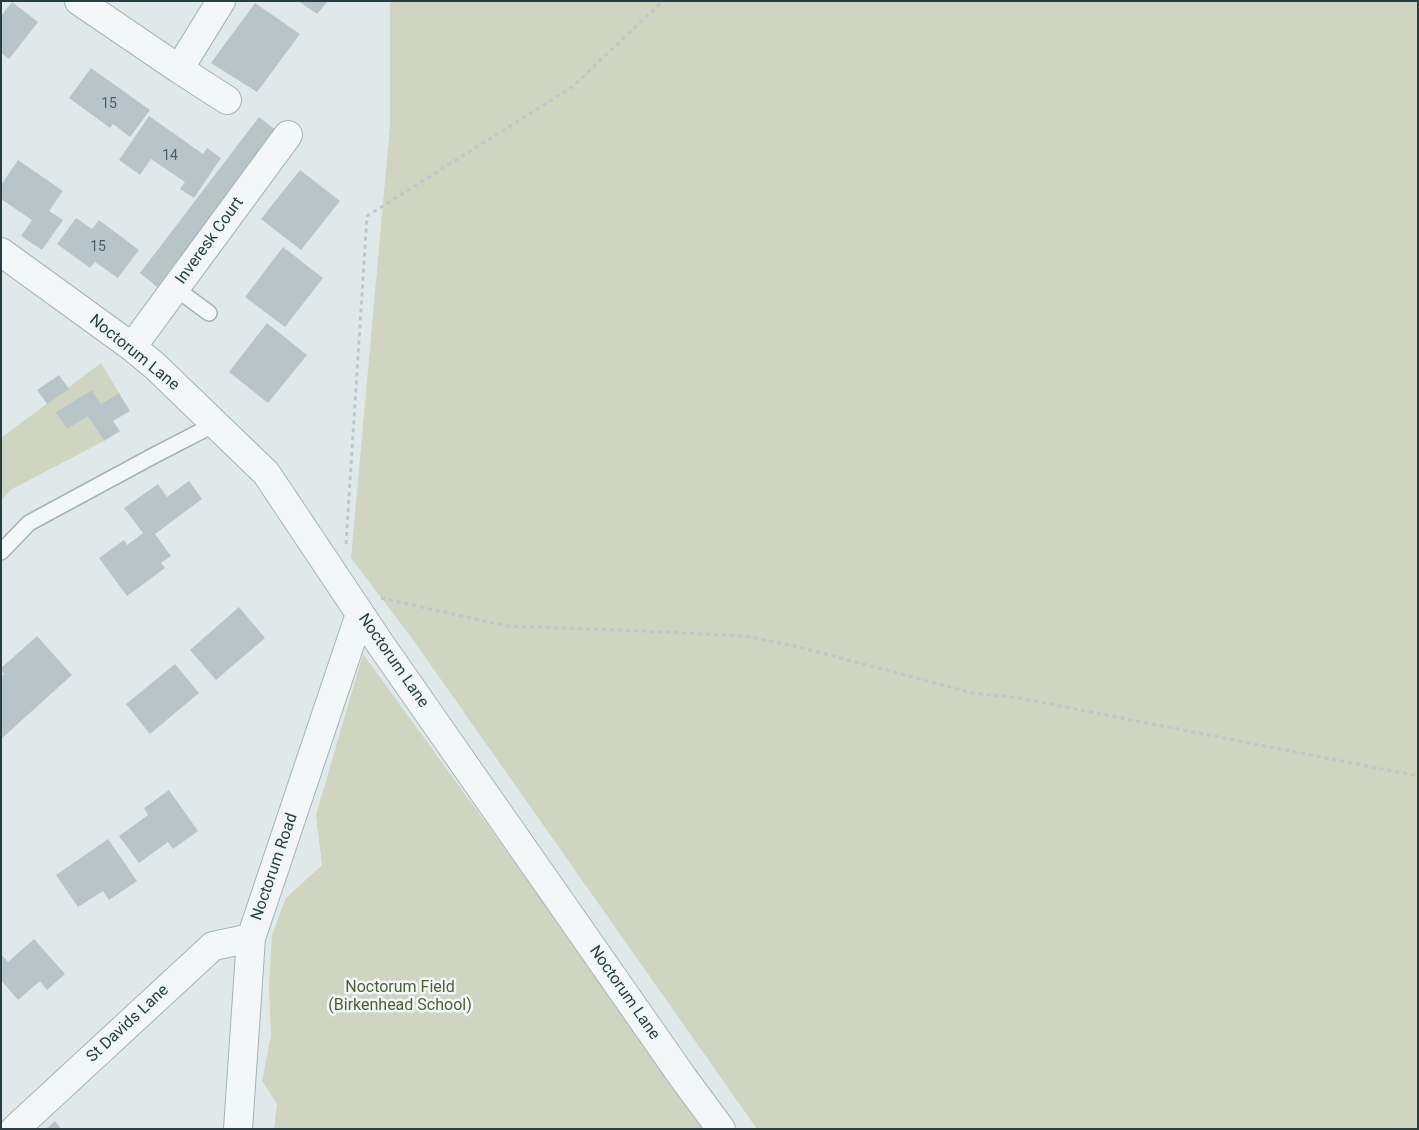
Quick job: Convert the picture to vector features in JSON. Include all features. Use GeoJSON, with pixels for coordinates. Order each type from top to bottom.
{"type":"FeatureCollection","features":[{"type":"Feature","properties":{"kind":"street"},"geometry":{"type":"LineString","coordinates":[[79,1],[227,100]]}},
{"type":"Feature","properties":{"kind":"street"},"geometry":{"type":"LineString","coordinates":[[179,69],[221,1]]}},
{"type":"Feature","properties":{"kind":"street","name":"Inveresk Court"},"geometry":{"type":"LineString","coordinates":[[132,347],[288,135]]}},
{"type":"Feature","properties":{"kind":"street","name":"Noctorum Lane"},"geometry":{"type":"LineString","coordinates":[[1,252],[132,347],[155,366],[266,473],[360,614],[684,1079],[721,1129]]}},
{"type":"Feature","properties":{"kind":"street","name":"Noctorum Road"},"geometry":{"type":"LineString","coordinates":[[238,1129],[251,938],[360,614]]}},
{"type":"Feature","properties":{"kind":"street","name":"St Davids Lane"},"geometry":{"type":"LineString","coordinates":[[15,1129],[213,946],[251,938]]}},
{"type":"Feature","properties":{"kind":"lane"},"geometry":{"type":"LineString","coordinates":[[176,288],[210,313]]}},
{"type":"Feature","properties":{"kind":"lane"},"geometry":{"type":"LineString","coordinates":[[1,552],[29,523],[215,424]]}},
{"type":"Feature","properties":{"kind":"path"},"geometry":{"type":"LineString","coordinates":[[662,1],[572,87],[367,216],[343,588],[508,626],[745,636],[799,647],[973,693],[1018,698],[1418,776]]}},
{"type":"Feature","properties":{"kind":"green space"},"geometry":{"type":"Polygon","coordinates":[[[390,1],[1418,1],[1418,1129],[757,1129],[411,637],[351,558],[390,126],[390,1]]]}},
{"type":"Feature","properties":{"kind":"green space"},"geometry":{"type":"Polygon","coordinates":[[[101,363],[119,393],[101,404],[92,390],[57,412],[88,416],[104,441],[12,489],[1,500],[1,438],[101,363]]]}},
{"type":"Feature","properties":{"kind":"green space","name":"Noctorum Field (Birkenhead School)"},"geometry":{"type":"Polygon","coordinates":[[[363,654],[709,1129],[274,1129],[277,1104],[262,1081],[271,1036],[269,987],[272,935],[286,898],[322,865],[316,815],[363,654]]]}},
{"type":"Feature","properties":{"kind":"building"},"geometry":{"type":"Polygon","coordinates":[[[298,1],[328,1],[317,14],[298,1]]]}},
{"type":"Feature","properties":{"kind":"building"},"geometry":{"type":"Polygon","coordinates":[[[12,2],[38,22],[9,59],[1,53],[1,16],[12,2]]]}},
{"type":"Feature","properties":{"kind":"building"},"geometry":{"type":"Polygon","coordinates":[[[255,3],[300,34],[257,92],[211,63],[255,3]]]}},
{"type":"Feature","properties":{"kind":"building"},"geometry":{"type":"Polygon","coordinates":[[[91,68],[150,110],[130,137],[113,124],[110,128],[69,98],[91,68]]]}},
{"type":"Feature","properties":{"kind":"building"},"geometry":{"type":"Polygon","coordinates":[[[149,116],[203,154],[207,148],[221,158],[194,198],[180,189],[185,182],[151,159],[140,175],[119,160],[149,116]]]}},
{"type":"Feature","properties":{"kind":"building"},"geometry":{"type":"Polygon","coordinates":[[[259,117],[277,131],[157,287],[140,273],[259,117]]]}},
{"type":"Feature","properties":{"kind":"building"},"geometry":{"type":"Polygon","coordinates":[[[18,160],[63,191],[49,211],[63,220],[42,250],[21,236],[32,220],[1,199],[1,185],[18,160]]]}},
{"type":"Feature","properties":{"kind":"building"},"geometry":{"type":"Polygon","coordinates":[[[300,170],[340,201],[301,250],[261,219],[300,170]]]}},
{"type":"Feature","properties":{"kind":"building"},"geometry":{"type":"Polygon","coordinates":[[[76,218],[92,229],[99,220],[139,250],[118,278],[95,262],[90,268],[57,244],[76,218]]]}},
{"type":"Feature","properties":{"kind":"building"},"geometry":{"type":"Polygon","coordinates":[[[283,247],[323,278],[285,327],[245,297],[283,247]]]}},
{"type":"Feature","properties":{"kind":"building"},"geometry":{"type":"Polygon","coordinates":[[[267,323],[307,355],[268,403],[229,372],[267,323]]]}},
{"type":"Feature","properties":{"kind":"building"},"geometry":{"type":"Polygon","coordinates":[[[59,375],[69,389],[47,404],[37,390],[59,375]]]}},
{"type":"Feature","properties":{"kind":"building"},"geometry":{"type":"Polygon","coordinates":[[[92,390],[101,404],[119,393],[130,411],[113,421],[120,431],[104,441],[88,416],[67,429],[56,412],[92,390]]]}},
{"type":"Feature","properties":{"kind":"building"},"geometry":{"type":"Polygon","coordinates":[[[189,481],[202,499],[155,534],[171,556],[161,563],[165,568],[127,596],[99,558],[124,540],[127,545],[143,533],[124,508],[158,484],[167,497],[189,481]]]}},
{"type":"Feature","properties":{"kind":"building"},"geometry":{"type":"Polygon","coordinates":[[[239,607],[265,638],[216,680],[190,650],[239,607]]]}},
{"type":"Feature","properties":{"kind":"building"},"geometry":{"type":"Polygon","coordinates":[[[37,636],[72,675],[1,739],[1,676],[4,674],[1,668],[37,636]]]}},
{"type":"Feature","properties":{"kind":"building"},"geometry":{"type":"Polygon","coordinates":[[[175,664],[199,693],[150,734],[126,704],[175,664]]]}},
{"type":"Feature","properties":{"kind":"building"},"geometry":{"type":"Polygon","coordinates":[[[169,790],[198,831],[173,849],[168,842],[139,863],[119,836],[148,815],[144,808],[169,790]]]}},
{"type":"Feature","properties":{"kind":"building"},"geometry":{"type":"Polygon","coordinates":[[[108,839],[137,881],[109,900],[103,891],[78,907],[56,875],[108,839]]]}},
{"type":"Feature","properties":{"kind":"building"},"geometry":{"type":"Polygon","coordinates":[[[34,939],[65,974],[47,990],[40,981],[18,1000],[1,980],[1,954],[8,962],[34,939]]]}},
{"type":"Feature","properties":{"kind":"building"},"geometry":{"type":"Polygon","coordinates":[[[55,1121],[61,1129],[46,1129],[55,1121]]]}}]}
